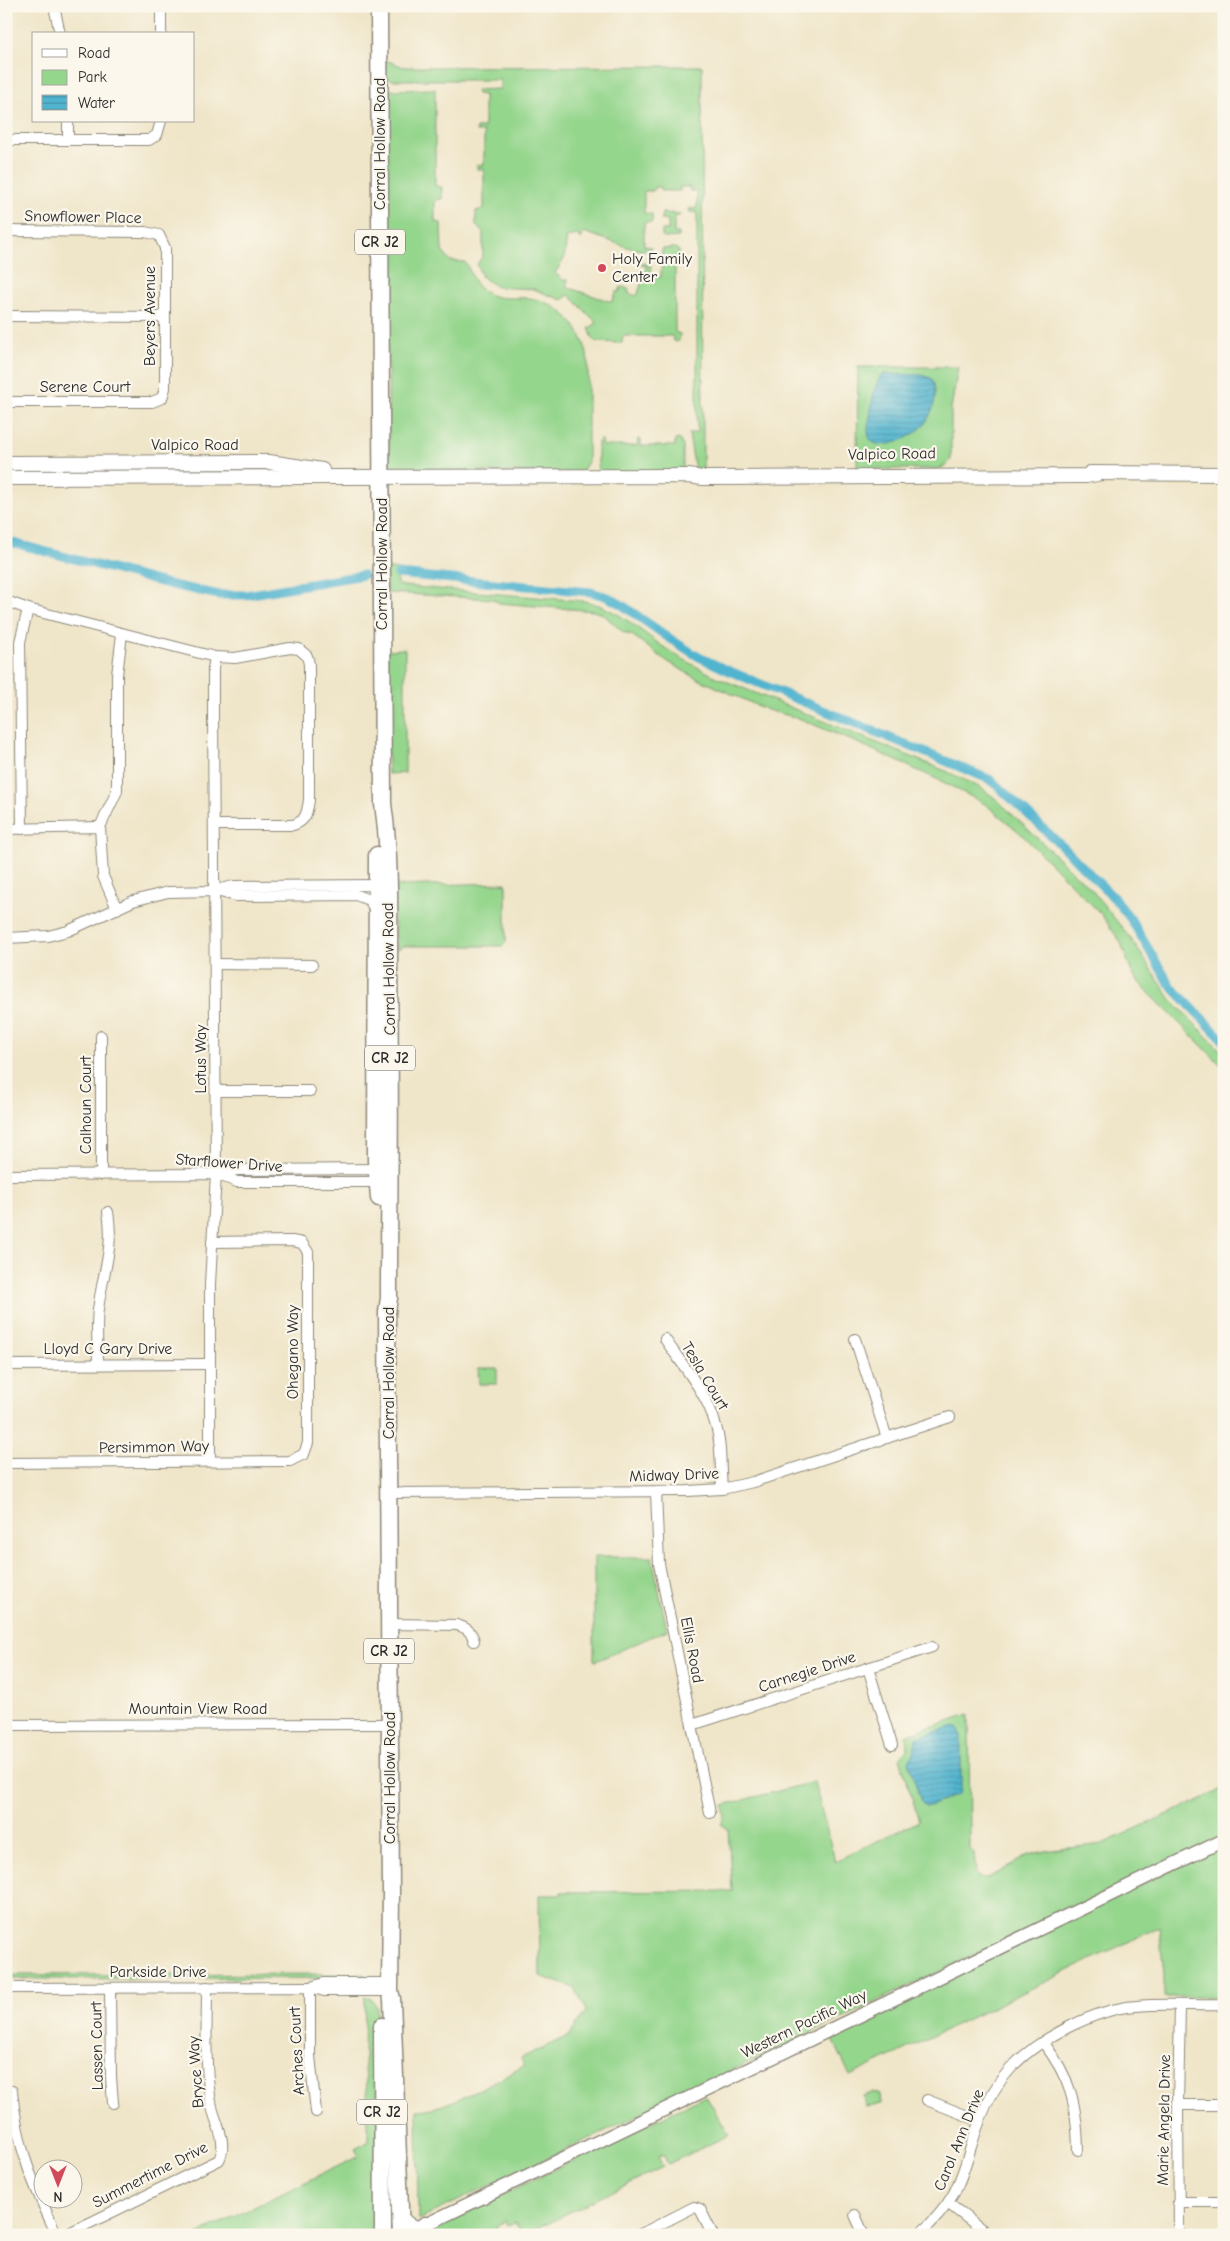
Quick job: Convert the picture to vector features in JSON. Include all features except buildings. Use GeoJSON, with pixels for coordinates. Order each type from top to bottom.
{"type":"FeatureCollection","features":[{"type":"Feature","properties":{"kind":"main road","name":"Corral Hollow Road"},"geometry":{"type":"LineString","coordinates":[[379,6],[383,804],[388,879],[391,1130],[381,1176],[380,1279],[382,1298],[387,1312],[390,1987],[402,2235]]}},
{"type":"Feature","properties":{"kind":"main road","name":"Valpico Road"},"geometry":{"type":"LineString","coordinates":[[6,463],[269,462],[314,470],[372,472],[381,477]]}},
{"type":"Feature","properties":{"kind":"main road","name":"Valpico Road"},"geometry":{"type":"LineString","coordinates":[[6,478],[688,476],[703,474],[930,471],[1224,474]]}},
{"type":"Feature","properties":{"kind":"main road"},"geometry":{"type":"LineString","coordinates":[[381,1176],[376,885],[378,830],[383,804]]}},
{"type":"Feature","properties":{"kind":"main road","name":"Corral Hollow Road"},"geometry":{"type":"LineString","coordinates":[[383,2235],[382,2010],[390,1987]]}},
{"type":"Feature","properties":{"kind":"main road"},"geometry":{"type":"LineString","coordinates":[[383,2184],[391,2181],[400,2184]]}},
{"type":"Feature","properties":{"kind":"street"},"geometry":{"type":"LineString","coordinates":[[54,6],[60,32]]}},
{"type":"Feature","properties":{"kind":"street"},"geometry":{"type":"LineString","coordinates":[[161,6],[161,32]]}},
{"type":"Feature","properties":{"kind":"street"},"geometry":{"type":"LineString","coordinates":[[68,122],[68,140]]}},
{"type":"Feature","properties":{"kind":"street"},"geometry":{"type":"LineString","coordinates":[[6,140],[149,140],[157,135],[161,122]]}},
{"type":"Feature","properties":{"kind":"street","name":"Snowflower Place"},"geometry":{"type":"LineString","coordinates":[[6,231],[145,232],[159,235]]}},
{"type":"Feature","properties":{"kind":"street","name":"Beyers Avenue"},"geometry":{"type":"LineString","coordinates":[[159,235],[165,248],[165,388],[162,398]]}},
{"type":"Feature","properties":{"kind":"street"},"geometry":{"type":"LineString","coordinates":[[6,316],[164,316]]}},
{"type":"Feature","properties":{"kind":"street","name":"Serene Court"},"geometry":{"type":"LineString","coordinates":[[6,402],[152,402],[162,398]]}},
{"type":"Feature","properties":{"kind":"street"},"geometry":{"type":"LineString","coordinates":[[6,601],[28,609],[215,658],[235,658],[290,648],[299,649],[307,656],[309,664],[309,800],[308,810],[303,820],[293,825],[214,825]]}},
{"type":"Feature","properties":{"kind":"street"},"geometry":{"type":"LineString","coordinates":[[22,829],[20,642],[28,609]]}},
{"type":"Feature","properties":{"kind":"street"},"geometry":{"type":"LineString","coordinates":[[117,909],[102,876],[100,827],[117,791],[117,670],[122,634]]}},
{"type":"Feature","properties":{"kind":"street","name":"Lotus Way"},"geometry":{"type":"LineString","coordinates":[[210,1461],[212,1242],[216,1174],[216,891],[213,677],[215,658]]}},
{"type":"Feature","properties":{"kind":"street"},"geometry":{"type":"LineString","coordinates":[[6,829],[100,827]]}},
{"type":"Feature","properties":{"kind":"street"},"geometry":{"type":"LineString","coordinates":[[216,891],[234,886],[376,885],[381,889],[384,897],[385,981],[390,1003]]}},
{"type":"Feature","properties":{"kind":"street"},"geometry":{"type":"LineString","coordinates":[[6,938],[48,936],[68,931],[132,901],[151,895],[183,891],[216,891],[236,896],[356,895],[369,900],[377,914]]}},
{"type":"Feature","properties":{"kind":"street"},"geometry":{"type":"LineString","coordinates":[[216,964],[312,965]]}},
{"type":"Feature","properties":{"kind":"street","name":"Calhoun Court"},"geometry":{"type":"LineString","coordinates":[[100,1036],[101,1175]]}},
{"type":"Feature","properties":{"kind":"street"},"geometry":{"type":"LineString","coordinates":[[216,1091],[310,1091]]}},
{"type":"Feature","properties":{"kind":"street","name":"Starflower Drive"},"geometry":{"type":"LineString","coordinates":[[6,1175],[216,1174],[237,1170],[381,1176]]}},
{"type":"Feature","properties":{"kind":"street"},"geometry":{"type":"LineString","coordinates":[[98,1364],[98,1305],[108,1266],[111,1243],[108,1212]]}},
{"type":"Feature","properties":{"kind":"street","name":"Ohegano Way"},"geometry":{"type":"LineString","coordinates":[[212,1242],[292,1241],[302,1243],[305,1247],[309,1260],[308,1443],[307,1450],[301,1457]]}},
{"type":"Feature","properties":{"kind":"street","name":"Tesla Court"},"geometry":{"type":"LineString","coordinates":[[665,1339],[713,1415],[719,1441],[722,1489]]}},
{"type":"Feature","properties":{"kind":"street"},"geometry":{"type":"LineString","coordinates":[[855,1339],[887,1438]]}},
{"type":"Feature","properties":{"kind":"street","name":"Lloyd C Gary Drive"},"geometry":{"type":"LineString","coordinates":[[6,1365],[210,1364]]}},
{"type":"Feature","properties":{"kind":"street","name":"Midway Drive"},"geometry":{"type":"LineString","coordinates":[[388,1493],[656,1492],[722,1489],[760,1480],[950,1417]]}},
{"type":"Feature","properties":{"kind":"street","name":"Persimmon Way"},"geometry":{"type":"LineString","coordinates":[[6,1463],[290,1461],[301,1457]]}},
{"type":"Feature","properties":{"kind":"street","name":"Ellis Road"},"geometry":{"type":"LineString","coordinates":[[656,1492],[659,1564],[710,1813]]}},
{"type":"Feature","properties":{"kind":"street"},"geometry":{"type":"LineString","coordinates":[[389,1624],[457,1625],[471,1633],[474,1641]]}},
{"type":"Feature","properties":{"kind":"street","name":"Carnegie Drive"},"geometry":{"type":"LineString","coordinates":[[692,1725],[932,1647]]}},
{"type":"Feature","properties":{"kind":"street"},"geometry":{"type":"LineString","coordinates":[[868,1668],[892,1745]]}},
{"type":"Feature","properties":{"kind":"street","name":"Mountain View Road"},"geometry":{"type":"LineString","coordinates":[[6,1725],[390,1724]]}},
{"type":"Feature","properties":{"kind":"street","name":"Western Pacific Way"},"geometry":{"type":"LineString","coordinates":[[401,2214],[410,2225],[418,2227],[420,2230],[1224,1840]]}},
{"type":"Feature","properties":{"kind":"street","name":"Bryce Way"},"geometry":{"type":"LineString","coordinates":[[207,1987],[208,2073],[212,2109],[222,2144],[222,2154]]}},
{"type":"Feature","properties":{"kind":"street","name":"Parkside Drive"},"geometry":{"type":"LineString","coordinates":[[6,1988],[310,1987],[324,1991],[390,1987]]}},
{"type":"Feature","properties":{"kind":"street","name":"Arches Court"},"geometry":{"type":"LineString","coordinates":[[310,1987],[310,2064],[316,2112]]}},
{"type":"Feature","properties":{"kind":"street","name":"Lassen Court"},"geometry":{"type":"LineString","coordinates":[[110,1988],[113,2104]]}},
{"type":"Feature","properties":{"kind":"street","name":"Carol Ann Drive"},"geometry":{"type":"LineString","coordinates":[[918,2235],[949,2204],[964,2174],[980,2121],[992,2096],[1011,2068],[1043,2042],[1078,2023],[1105,2013],[1135,2006],[1224,2005]]}},
{"type":"Feature","properties":{"kind":"street","name":"Marie Angela Drive"},"geometry":{"type":"LineString","coordinates":[[1179,2235],[1178,2106],[1180,2006]]}},
{"type":"Feature","properties":{"kind":"street"},"geometry":{"type":"LineString","coordinates":[[1043,2042],[1057,2061],[1072,2092],[1076,2113],[1078,2150]]}},
{"type":"Feature","properties":{"kind":"street"},"geometry":{"type":"LineString","coordinates":[[12,2091],[15,2119],[27,2169],[57,2235]]}},
{"type":"Feature","properties":{"kind":"street"},"geometry":{"type":"LineString","coordinates":[[927,2100],[980,2121]]}},
{"type":"Feature","properties":{"kind":"street"},"geometry":{"type":"LineString","coordinates":[[1178,2106],[1224,2105]]}},
{"type":"Feature","properties":{"kind":"street","name":"Summertime Drive"},"geometry":{"type":"LineString","coordinates":[[65,2235],[219,2160],[222,2154]]}},
{"type":"Feature","properties":{"kind":"street"},"geometry":{"type":"LineString","coordinates":[[1178,2202],[1224,2202]]}},
{"type":"Feature","properties":{"kind":"street"},"geometry":{"type":"LineString","coordinates":[[949,2204],[989,2235]]}},
{"type":"Feature","properties":{"kind":"street"},"geometry":{"type":"LineString","coordinates":[[639,2235],[688,2208],[694,2207],[700,2209],[713,2235]]}},
{"type":"Feature","properties":{"kind":"street"},"geometry":{"type":"LineString","coordinates":[[855,2215],[864,2235]]}},
{"type":"Feature","properties":{"kind":"green space"},"geometry":{"type":"Polygon","coordinates":[[[385,60],[404,67],[702,66],[703,472],[698,472],[694,465],[689,434],[697,432],[697,212],[690,212],[689,209],[697,208],[697,191],[690,191],[690,187],[680,187],[680,191],[661,191],[661,187],[655,187],[653,191],[644,191],[644,213],[652,214],[652,222],[644,223],[644,246],[651,247],[650,251],[633,249],[584,232],[581,239],[578,235],[567,237],[564,259],[555,273],[563,280],[568,280],[566,287],[612,302],[616,292],[619,292],[621,287],[629,289],[628,293],[637,296],[647,267],[637,263],[638,261],[651,266],[652,277],[661,277],[662,249],[675,248],[679,251],[679,257],[675,257],[675,332],[680,334],[679,341],[674,342],[673,336],[623,336],[622,343],[596,342],[589,328],[597,323],[569,295],[562,300],[533,289],[497,287],[482,277],[477,265],[483,255],[483,233],[476,225],[476,211],[484,209],[484,169],[477,169],[477,165],[484,165],[484,132],[476,132],[476,128],[484,128],[484,95],[477,94],[476,90],[500,89],[500,80],[392,80],[385,75],[385,60]]]}},
{"type":"Feature","properties":{"kind":"green space"},"geometry":{"type":"Polygon","coordinates":[[[435,89],[435,186],[442,187],[442,199],[435,200],[435,222],[441,223],[442,251],[450,261],[465,262],[474,281],[488,294],[505,298],[529,298],[541,301],[561,312],[576,328],[586,350],[588,361],[588,462],[582,472],[395,472],[389,467],[385,95],[392,90],[435,89]]]}},
{"type":"Feature","properties":{"kind":"green space"},"geometry":{"type":"Polygon","coordinates":[[[662,213],[680,214],[674,217],[674,233],[679,233],[679,237],[664,238],[662,236],[662,230],[668,230],[668,220],[661,219],[662,213]]]}},
{"type":"Feature","properties":{"kind":"green space"},"geometry":{"type":"Polygon","coordinates":[[[858,367],[958,367],[951,409],[951,459],[947,465],[939,469],[857,469],[858,367]]]}},
{"type":"Feature","properties":{"kind":"green space"},"geometry":{"type":"Polygon","coordinates":[[[601,439],[602,446],[637,446],[638,439],[641,440],[641,446],[675,446],[675,440],[679,439],[683,446],[683,467],[677,472],[601,473],[598,468],[598,442],[601,439]]]}},
{"type":"Feature","properties":{"kind":"green space"},"geometry":{"type":"Polygon","coordinates":[[[386,568],[398,570],[397,584],[403,586],[584,601],[596,604],[618,614],[674,654],[716,677],[946,771],[981,788],[995,798],[1091,889],[1131,939],[1170,998],[1224,1054],[1224,1068],[1142,986],[1132,973],[1121,943],[1101,914],[1018,831],[985,804],[943,782],[860,744],[798,718],[767,710],[694,677],[665,660],[632,635],[623,632],[603,614],[594,611],[499,603],[493,599],[387,593],[386,568]]]}},
{"type":"Feature","properties":{"kind":"green space"},"geometry":{"type":"Polygon","coordinates":[[[405,649],[405,773],[388,774],[387,650],[405,649]]]}},
{"type":"Feature","properties":{"kind":"green space"},"geometry":{"type":"Polygon","coordinates":[[[506,883],[506,942],[503,946],[403,946],[397,950],[391,886],[506,883]]]}},
{"type":"Feature","properties":{"kind":"green space"},"geometry":{"type":"Polygon","coordinates":[[[478,1368],[497,1368],[497,1384],[479,1384],[478,1368]]]}},
{"type":"Feature","properties":{"kind":"green space"},"geometry":{"type":"Polygon","coordinates":[[[594,1557],[652,1557],[667,1630],[596,1661],[594,1660],[594,1557]]]}},
{"type":"Feature","properties":{"kind":"green space"},"geometry":{"type":"Polygon","coordinates":[[[969,1714],[970,1849],[974,1853],[976,1875],[979,1877],[988,1879],[1028,1855],[1102,1844],[1224,1789],[1224,1836],[418,2220],[417,2110],[429,2109],[457,2100],[524,2066],[521,2058],[570,2035],[586,2011],[575,1988],[540,1976],[539,1895],[561,1895],[561,1892],[732,1891],[728,1829],[721,1824],[725,1817],[723,1805],[814,1782],[835,1861],[919,1821],[900,1758],[907,1750],[906,1735],[969,1714]]]}},
{"type":"Feature","properties":{"kind":"green space"},"geometry":{"type":"Polygon","coordinates":[[[1224,1845],[1224,1997],[1164,1997],[1164,1974],[1159,1927],[850,2076],[831,2035],[1224,1845]]]}},
{"type":"Feature","properties":{"kind":"green space"},"geometry":{"type":"Polygon","coordinates":[[[364,1974],[367,1978],[6,1979],[6,1975],[364,1974]]]}},
{"type":"Feature","properties":{"kind":"green space"},"geometry":{"type":"Polygon","coordinates":[[[365,1996],[371,1998],[377,2007],[378,2235],[197,2235],[359,2156],[355,2149],[368,2142],[368,2102],[364,2059],[365,1996]]]}},
{"type":"Feature","properties":{"kind":"green space"},"geometry":{"type":"Polygon","coordinates":[[[872,2093],[880,2094],[881,2104],[865,2106],[863,2096],[872,2093]]]}},
{"type":"Feature","properties":{"kind":"green space"},"geometry":{"type":"Polygon","coordinates":[[[706,2096],[729,2135],[668,2164],[663,2154],[658,2156],[663,2167],[522,2235],[515,2222],[507,2225],[505,2221],[496,2226],[501,2235],[420,2235],[706,2096]]]}},
{"type":"Feature","properties":{"kind":"water"},"geometry":{"type":"Polygon","coordinates":[[[883,374],[921,375],[931,378],[934,384],[935,397],[929,418],[917,432],[895,443],[879,444],[873,442],[869,437],[868,427],[874,391],[883,374]]]}},
{"type":"Feature","properties":{"kind":"water"},"geometry":{"type":"Polygon","coordinates":[[[954,1726],[958,1728],[961,1734],[961,1791],[959,1794],[930,1806],[925,1806],[921,1802],[909,1761],[914,1753],[916,1738],[954,1726]]]}},
{"type":"Feature","properties":{"kind":"waterway"},"geometry":{"type":"LineString","coordinates":[[6,541],[172,585],[219,595],[246,595],[363,575]]}},
{"type":"Feature","properties":{"kind":"waterway"},"geometry":{"type":"LineString","coordinates":[[398,574],[591,592],[608,597],[699,657],[991,780],[1062,846],[1114,898],[1130,918],[1170,985],[1224,1041]]}},
{"type":"Feature","properties":{"kind":"place","name":"Holy Family Center"},"geometry":{"type":"Point","coordinates":[602,268]}}]}
